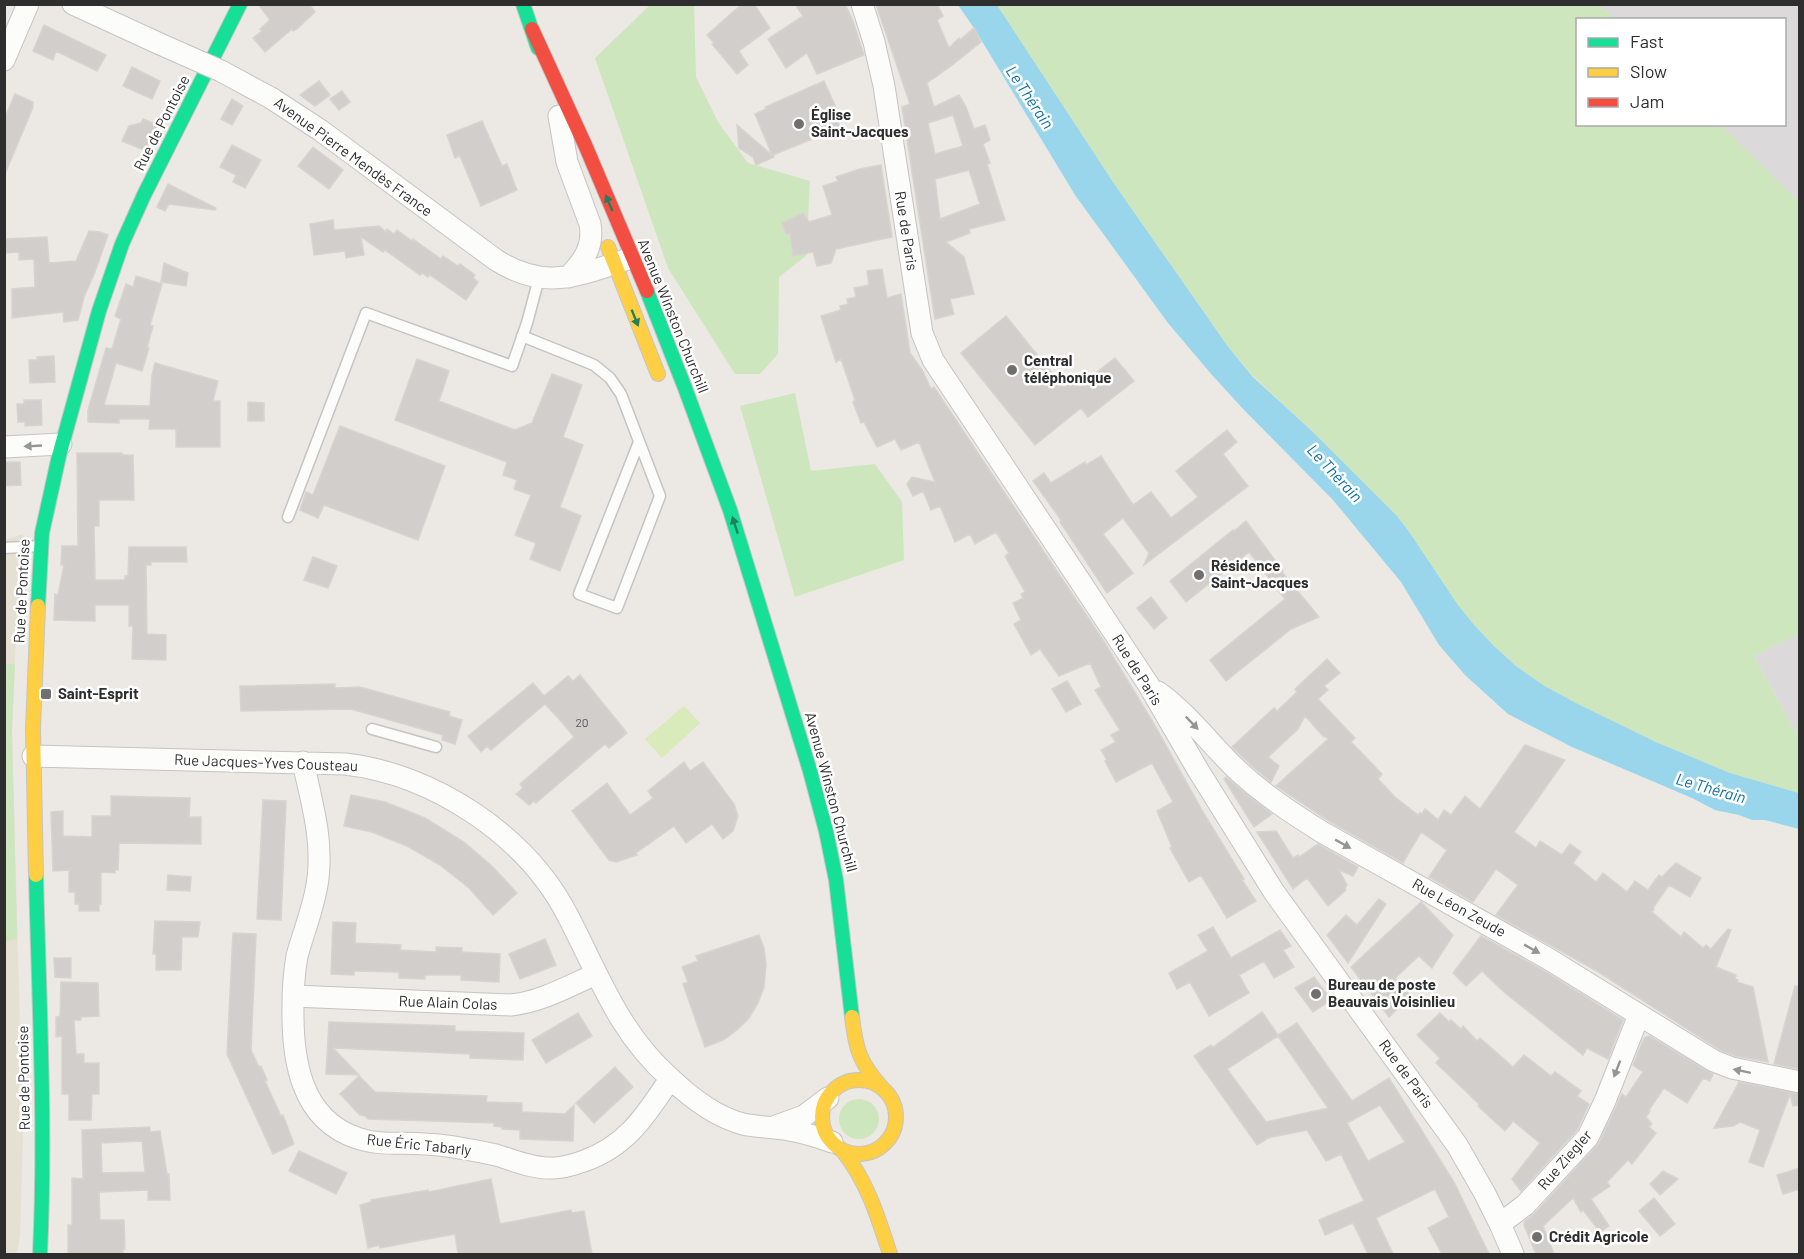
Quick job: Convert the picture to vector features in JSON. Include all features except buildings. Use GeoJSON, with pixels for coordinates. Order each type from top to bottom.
{"type":"FeatureCollection","features":[{"type":"Feature","properties":{"kind":"main road","name":"Rue de Pontoise"},"geometry":{"type":"LineString","coordinates":[[40,1254],[41,1095],[33,756],[40,546],[62,444],[99,311],[122,244],[144,195],[240,4]]}},
{"type":"Feature","properties":{"kind":"main road","name":"Avenue Winston Churchill"},"geometry":{"type":"LineString","coordinates":[[523,4],[559,116],[623,260],[652,303],[730,511],[763,622],[808,759],[827,832],[841,906],[846,976],[845,1056]]}},
{"type":"Feature","properties":{"kind":"main road","name":"Avenue Winston Churchill"},"geometry":{"type":"LineString","coordinates":[[532,29],[572,116],[623,260],[664,387]]}},
{"type":"Feature","properties":{"kind":"main road","name":"Avenue Winston Churchill"},"geometry":{"type":"LineString","coordinates":[[721,527],[763,622]]}},
{"type":"Feature","properties":{"kind":"main road","name":"Avenue Winston Churchill"},"geometry":{"type":"LineString","coordinates":[[846,976],[861,1061],[868,1073],[883,1089]]}},
{"type":"Feature","properties":{"kind":"main road"},"geometry":{"type":"LineString","coordinates":[[843,1070],[823,1110],[822,1123],[825,1132],[854,1164],[866,1186],[891,1254]]}},
{"type":"Feature","properties":{"kind":"main road"},"geometry":{"type":"LineString","coordinates":[[833,1092],[850,1082],[863,1080],[883,1089],[893,1102],[896,1117],[893,1132],[881,1147],[877,1171],[888,1221],[891,1254]]}},
{"type":"Feature","properties":{"kind":"main road"},"geometry":{"type":"LineString","coordinates":[[837,1146],[854,1154],[863,1154],[881,1147]]}},
{"type":"Feature","properties":{"kind":"street"},"geometry":{"type":"LineString","coordinates":[[4,60],[28,4]]}},
{"type":"Feature","properties":{"kind":"street","name":"Avenue Pierre Mendès France"},"geometry":{"type":"LineString","coordinates":[[73,4],[221,71],[271,98],[320,130],[496,261],[519,273],[552,279],[568,277],[623,260]]}},
{"type":"Feature","properties":{"kind":"street","name":"Rue de Paris"},"geometry":{"type":"LineString","coordinates":[[862,4],[874,42],[889,116],[922,333],[938,370],[1148,684],[1252,859],[1284,907],[1445,1128],[1472,1170],[1500,1224],[1512,1254]]}},
{"type":"Feature","properties":{"kind":"street"},"geometry":{"type":"LineString","coordinates":[[559,116],[567,162],[591,232],[590,248],[568,277]]}},
{"type":"Feature","properties":{"kind":"street"},"geometry":{"type":"LineString","coordinates":[[4,447],[62,444]]}},
{"type":"Feature","properties":{"kind":"street","name":"Rue Léon Zeude"},"geometry":{"type":"LineString","coordinates":[[1148,684],[1174,704],[1244,776],[1286,809],[1322,832],[1547,958],[1722,1065],[1800,1082]]}},
{"type":"Feature","properties":{"kind":"street","name":"Rue Jacques-Yves Cousteau"},"geometry":{"type":"LineString","coordinates":[[33,756],[352,764],[390,772],[444,795],[478,816],[516,848],[552,890],[568,915],[626,1029],[670,1079],[704,1105],[741,1123],[802,1132],[837,1146]]}},
{"type":"Feature","properties":{"kind":"street","name":"Rue Éric Tabarly"},"geometry":{"type":"LineString","coordinates":[[303,762],[318,830],[319,870],[313,905],[298,956],[292,1029],[301,1078],[311,1101],[325,1118],[336,1127],[370,1142],[450,1146],[540,1168],[561,1167],[600,1154],[619,1143],[637,1127],[670,1079]]}},
{"type":"Feature","properties":{"kind":"street","name":"Rue Alain Colas"},"geometry":{"type":"LineString","coordinates":[[293,996],[511,1005],[539,999],[596,974]]}},
{"type":"Feature","properties":{"kind":"street","name":"Rue Ziegler"},"geometry":{"type":"LineString","coordinates":[[1500,1224],[1525,1205],[1587,1137],[1605,1101],[1639,1015]]}},
{"type":"Feature","properties":{"kind":"street"},"geometry":{"type":"LineString","coordinates":[[769,1127],[788,1123],[804,1116],[833,1092]]}},
{"type":"Feature","properties":{"kind":"lane"},"geometry":{"type":"LineString","coordinates":[[288,517],[366,313],[512,366],[539,278]]}},
{"type":"Feature","properties":{"kind":"lane"},"geometry":{"type":"LineString","coordinates":[[522,336],[594,365],[610,378],[621,394],[660,496],[617,608],[579,594],[639,442]]}},
{"type":"Feature","properties":{"kind":"lane"},"geometry":{"type":"LineString","coordinates":[[4,548],[40,546]]}},
{"type":"Feature","properties":{"kind":"lane"},"geometry":{"type":"LineString","coordinates":[[372,729],[436,747]]}},
{"type":"Feature","properties":{"kind":"shaded area"},"geometry":{"type":"Polygon","coordinates":[[[1599,5],[1799,5],[1799,202],[1722,126],[1786,126],[1786,18],[1614,18],[1599,5]]]}},
{"type":"Feature","properties":{"kind":"shaded area"},"geometry":{"type":"Polygon","coordinates":[[[23,534],[12,731],[23,1137],[20,1235],[17,1254],[5,1254],[4,540],[23,534]]]}},
{"type":"Feature","properties":{"kind":"shaded area"},"geometry":{"type":"Polygon","coordinates":[[[1799,634],[1799,736],[1754,656],[1799,634]]]}},
{"type":"Feature","properties":{"kind":"green space"},"geometry":{"type":"Polygon","coordinates":[[[650,5],[694,5],[696,77],[718,122],[748,163],[810,181],[806,256],[779,277],[778,354],[760,374],[735,374],[668,268],[595,58],[650,5]]]}},
{"type":"Feature","properties":{"kind":"green space"},"geometry":{"type":"Polygon","coordinates":[[[997,5],[1599,5],[1614,18],[1576,18],[1576,126],[1722,126],[1799,202],[1799,634],[1754,656],[1799,736],[1799,793],[1730,773],[1656,742],[1543,685],[1516,666],[1494,646],[1458,605],[1397,516],[1253,376],[1229,348],[1115,185],[997,5]]]}},
{"type":"Feature","properties":{"kind":"green space"},"geometry":{"type":"Polygon","coordinates":[[[795,393],[811,471],[875,464],[902,502],[904,560],[795,597],[740,406],[795,393]]]}},
{"type":"Feature","properties":{"kind":"green space"},"geometry":{"type":"Polygon","coordinates":[[[5,664],[15,664],[12,731],[17,938],[5,942],[5,664]]]}},
{"type":"Feature","properties":{"kind":"green space"},"geometry":{"type":"Polygon","coordinates":[[[684,706],[700,723],[662,758],[645,739],[684,706]]]}},
{"type":"Feature","properties":{"kind":"green space"},"geometry":{"type":"Polygon","coordinates":[[[859,1099],[873,1105],[879,1119],[873,1133],[859,1139],[845,1133],[839,1119],[845,1105],[859,1099]]]}},
{"type":"Feature","properties":{"kind":"water","name":"Le Thérain"},"geometry":{"type":"Polygon","coordinates":[[[958,5],[997,5],[1115,185],[1229,348],[1253,377],[1314,433],[1397,516],[1458,605],[1494,646],[1516,666],[1543,685],[1656,742],[1730,773],[1799,793],[1799,829],[1715,810],[1572,747],[1508,714],[1465,675],[1439,645],[1401,582],[1333,500],[1245,411],[1168,323],[1075,195],[958,5]]]}},
{"type":"Feature","properties":{"kind":"traffic: fast"},"geometry":{"type":"LineString","coordinates":[[38,606],[42,533],[59,456],[99,311],[122,244],[144,195],[240,4]]}},
{"type":"Feature","properties":{"kind":"traffic: fast"},"geometry":{"type":"LineString","coordinates":[[523,4],[538,48]]}},
{"type":"Feature","properties":{"kind":"traffic: fast"},"geometry":{"type":"LineString","coordinates":[[647,291],[730,510],[810,771],[836,880],[852,1017]]}},
{"type":"Feature","properties":{"kind":"traffic: fast"},"geometry":{"type":"LineString","coordinates":[[36,875],[42,1112],[40,1254]]}},
{"type":"Feature","properties":{"kind":"traffic: slow"},"geometry":{"type":"LineString","coordinates":[[608,247],[658,374]]}},
{"type":"Feature","properties":{"kind":"traffic: slow"},"geometry":{"type":"LineString","coordinates":[[36,875],[33,729],[38,606]]}},
{"type":"Feature","properties":{"kind":"traffic: slow"},"geometry":{"type":"LineString","coordinates":[[852,1017],[860,1056],[883,1089]]}},
{"type":"Feature","properties":{"kind":"traffic: slow"},"geometry":{"type":"LineString","coordinates":[[859,1080],[880,1086],[890,1096],[896,1117],[890,1138],[880,1148],[859,1154],[838,1148],[828,1138],[822,1117],[828,1096],[838,1086],[859,1080]]}},
{"type":"Feature","properties":{"kind":"traffic: slow"},"geometry":{"type":"LineString","coordinates":[[842,1150],[865,1187],[890,1254]]}},
{"type":"Feature","properties":{"kind":"traffic: jam"},"geometry":{"type":"LineString","coordinates":[[532,29],[586,147],[647,291]]}},
{"type":"Feature","properties":{"kind":"place","name":"Église Saint-Jacques"},"geometry":{"type":"Point","coordinates":[799,124]}},
{"type":"Feature","properties":{"kind":"place","name":"Central téléphonique"},"geometry":{"type":"Point","coordinates":[1012,370]}},
{"type":"Feature","properties":{"kind":"place","name":"Résidence Saint-Jacques"},"geometry":{"type":"Point","coordinates":[1199,575]}},
{"type":"Feature","properties":{"kind":"place","name":"Saint-Esprit"},"geometry":{"type":"Point","coordinates":[46,694]}},
{"type":"Feature","properties":{"kind":"place","name":"Bureau de poste Beauvais Voisinlieu"},"geometry":{"type":"Point","coordinates":[1316,994]}},
{"type":"Feature","properties":{"kind":"place","name":"Crédit Agricole"},"geometry":{"type":"Point","coordinates":[1537,1237]}}]}
